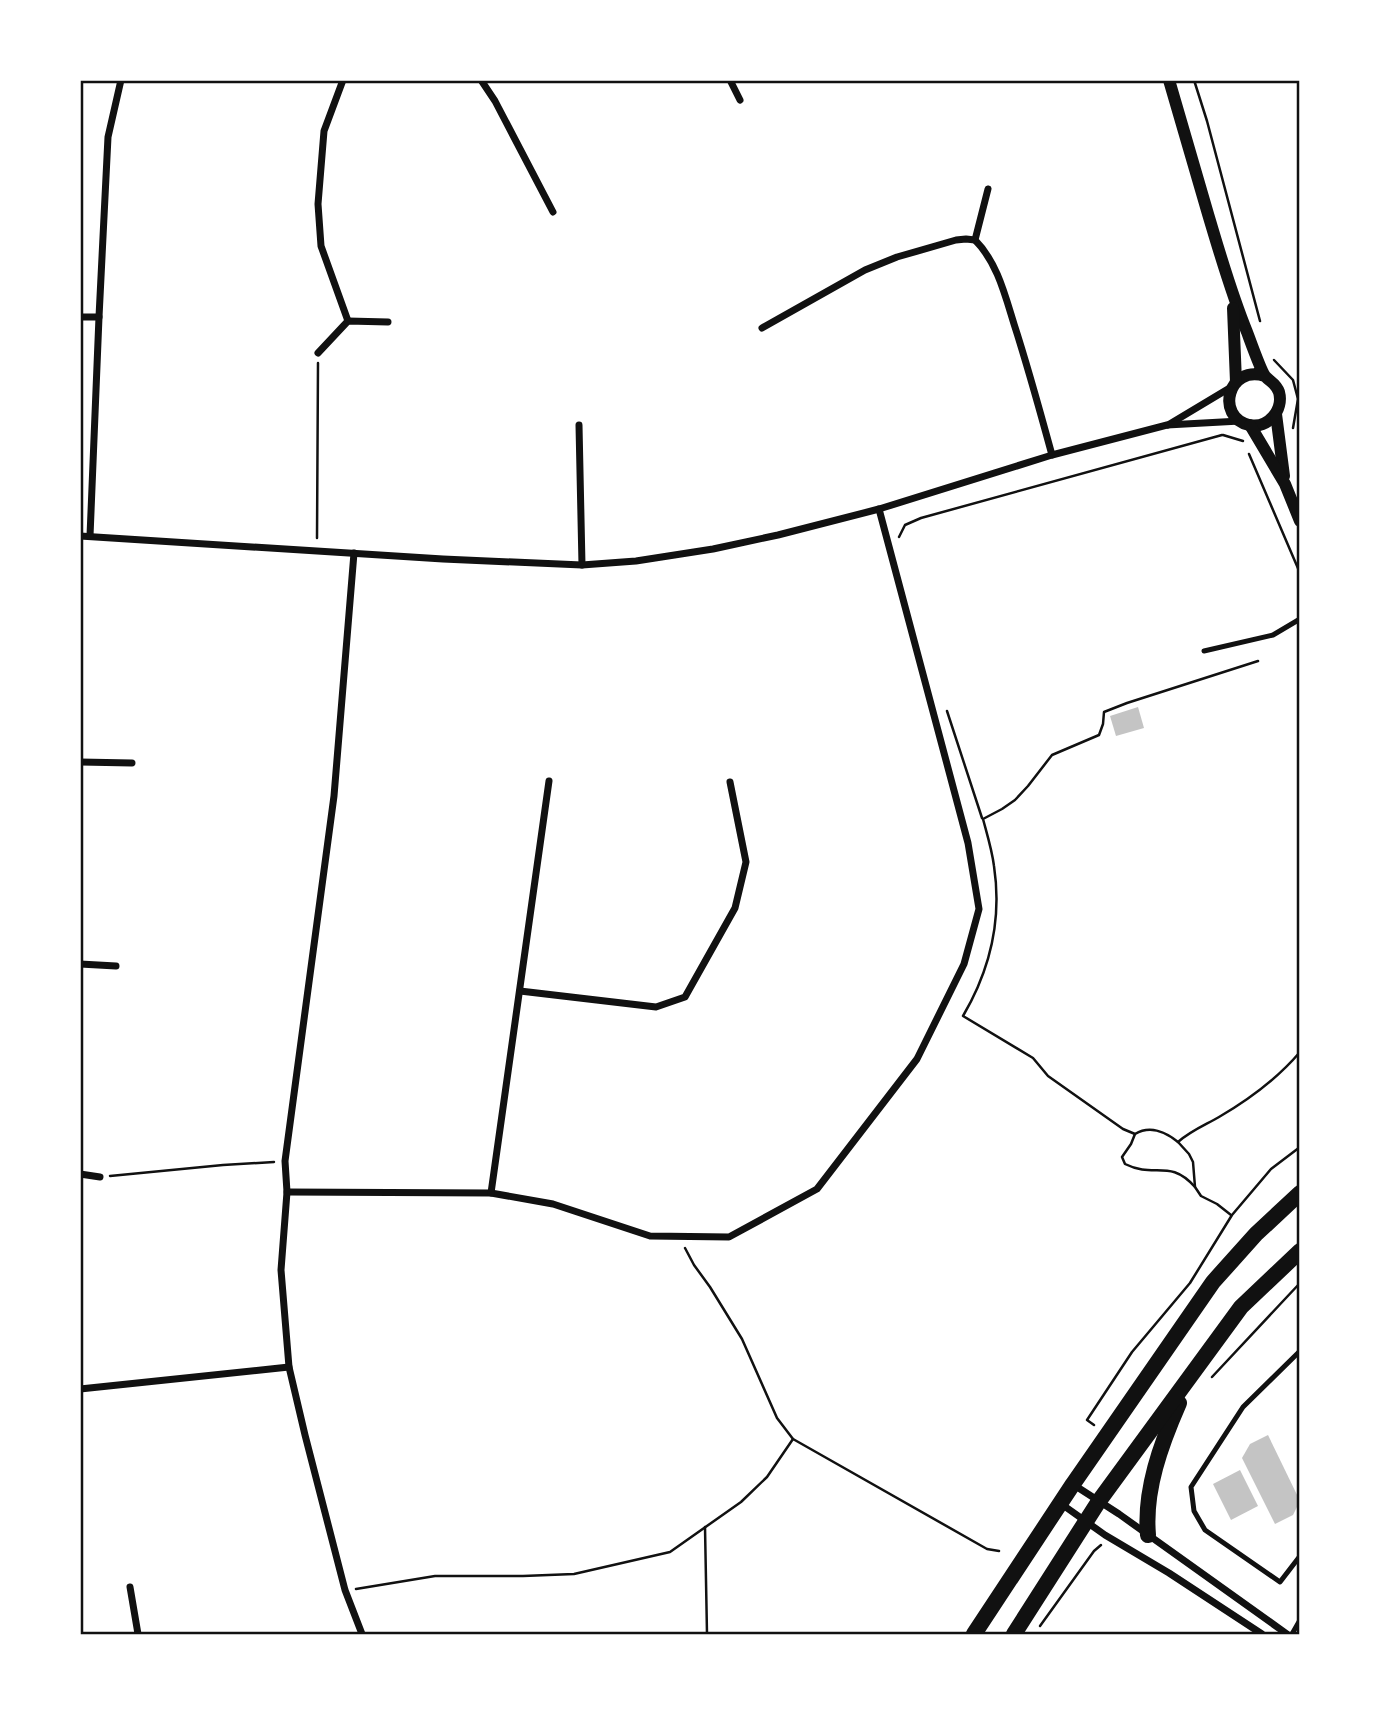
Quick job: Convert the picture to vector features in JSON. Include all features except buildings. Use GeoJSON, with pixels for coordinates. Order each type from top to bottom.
{"type":"FeatureCollection","features":[{"type":"Feature","properties":{"kind":"main road"},"geometry":{"type":"LineString","coordinates":[[974,1634],[1060,1503],[1213,1282],[1256,1234],[1300,1193]]}},
{"type":"Feature","properties":{"kind":"main road"},"geometry":{"type":"LineString","coordinates":[[1014,1634],[1099,1501],[1241,1307],[1300,1251]]}},
{"type":"Feature","properties":{"kind":"main road"},"geometry":{"type":"LineString","coordinates":[[1147,1535],[1146,1516],[1161,1449],[1191,1375]]}},
{"type":"Feature","properties":{"kind":"street"},"geometry":{"type":"LineString","coordinates":[[90,536],[108,137],[121,80]]}},
{"type":"Feature","properties":{"kind":"street"},"geometry":{"type":"LineString","coordinates":[[343,80],[324,131],[318,204],[321,246],[348,321]]}},
{"type":"Feature","properties":{"kind":"street"},"geometry":{"type":"LineString","coordinates":[[481,80],[495,101],[553,212]]}},
{"type":"Feature","properties":{"kind":"street"},"geometry":{"type":"LineString","coordinates":[[730,80],[740,100]]}},
{"type":"Feature","properties":{"kind":"street"},"geometry":{"type":"LineString","coordinates":[[80,536],[582,565],[636,561],[778,535],[879,509],[1052,455],[1167,425],[1264,423],[1276,414],[1280,395],[1276,386],[1265,376],[1233,297],[1169,80]]}},
{"type":"Feature","properties":{"kind":"street"},"geometry":{"type":"LineString","coordinates":[[975,240],[988,189]]}},
{"type":"Feature","properties":{"kind":"street"},"geometry":{"type":"LineString","coordinates":[[762,328],[865,270],[897,257],[956,240],[975,240],[989,258],[1003,290],[1052,455]]}},
{"type":"Feature","properties":{"kind":"street"},"geometry":{"type":"LineString","coordinates":[[1233,297],[1235,383],[1229,395],[1230,405],[1233,414],[1245,423],[1285,484],[1300,521]]}},
{"type":"Feature","properties":{"kind":"street"},"geometry":{"type":"LineString","coordinates":[[80,317],[99,317]]}},
{"type":"Feature","properties":{"kind":"street"},"geometry":{"type":"LineString","coordinates":[[318,353],[348,321],[387,322]]}},
{"type":"Feature","properties":{"kind":"street"},"geometry":{"type":"LineString","coordinates":[[1167,425],[1245,376],[1265,376]]}},
{"type":"Feature","properties":{"kind":"street"},"geometry":{"type":"LineString","coordinates":[[1276,414],[1285,484]]}},
{"type":"Feature","properties":{"kind":"street"},"geometry":{"type":"LineString","coordinates":[[579,425],[582,565]]}},
{"type":"Feature","properties":{"kind":"street"},"geometry":{"type":"LineString","coordinates":[[287,1192],[491,1193],[553,1204],[650,1236],[729,1237],[817,1189],[917,1059],[964,964],[979,909],[968,843],[879,509]]}},
{"type":"Feature","properties":{"kind":"street"},"geometry":{"type":"LineString","coordinates":[[354,553],[334,796],[285,1161],[287,1192],[281,1270],[289,1367],[345,1590],[362,1634]]}},
{"type":"Feature","properties":{"kind":"street"},"geometry":{"type":"LineString","coordinates":[[80,762],[132,763]]}},
{"type":"Feature","properties":{"kind":"street"},"geometry":{"type":"LineString","coordinates":[[491,1193],[549,781]]}},
{"type":"Feature","properties":{"kind":"street"},"geometry":{"type":"LineString","coordinates":[[520,991],[656,1007],[685,998],[735,908],[746,862],[730,782]]}},
{"type":"Feature","properties":{"kind":"street"},"geometry":{"type":"LineString","coordinates":[[80,964],[116,967]]}},
{"type":"Feature","properties":{"kind":"street"},"geometry":{"type":"LineString","coordinates":[[80,1174],[100,1177]]}},
{"type":"Feature","properties":{"kind":"street"},"geometry":{"type":"LineString","coordinates":[[80,1389],[289,1367]]}},
{"type":"Feature","properties":{"kind":"street"},"geometry":{"type":"LineString","coordinates":[[1073,1484],[1290,1634]]}},
{"type":"Feature","properties":{"kind":"street"},"geometry":{"type":"LineString","coordinates":[[1060,1503],[1262,1634]]}},
{"type":"Feature","properties":{"kind":"street"},"geometry":{"type":"LineString","coordinates":[[130,1587],[138,1634]]}},
{"type":"Feature","properties":{"kind":"lane"},"geometry":{"type":"LineString","coordinates":[[1204,651],[1273,635],[1300,619]]}},
{"type":"Feature","properties":{"kind":"lane"},"geometry":{"type":"LineString","coordinates":[[1300,1351],[1243,1407],[1191,1487],[1194,1511],[1205,1530],[1280,1582],[1300,1556]]}},
{"type":"Feature","properties":{"kind":"lane"},"geometry":{"type":"LineString","coordinates":[[1290,1634],[1300,1620]]}},
{"type":"Feature","properties":{"kind":"path"},"geometry":{"type":"LineString","coordinates":[[1194,80],[1260,321]]}},
{"type":"Feature","properties":{"kind":"path"},"geometry":{"type":"LineString","coordinates":[[317,551],[318,353]]}},
{"type":"Feature","properties":{"kind":"path"},"geometry":{"type":"LineString","coordinates":[[1273,359],[1293,380],[1298,399],[1293,429]]}},
{"type":"Feature","properties":{"kind":"path"},"geometry":{"type":"LineString","coordinates":[[899,546],[898,537],[905,525],[920,518],[1222,435],[1243,442]]}},
{"type":"Feature","properties":{"kind":"path"},"geometry":{"type":"LineString","coordinates":[[1249,454],[1300,573]]}},
{"type":"Feature","properties":{"kind":"path"},"geometry":{"type":"LineString","coordinates":[[983,818],[1014,800],[1052,755],[1099,735],[1104,712],[1258,662]]}},
{"type":"Feature","properties":{"kind":"path"},"geometry":{"type":"LineString","coordinates":[[944,702],[983,818],[994,865],[995,926],[988,960],[975,996],[963,1016],[1033,1058],[1048,1076],[1135,1134]]}},
{"type":"Feature","properties":{"kind":"path"},"geometry":{"type":"LineString","coordinates":[[1178,1142],[1186,1134],[1219,1117],[1270,1083],[1300,1052]]}},
{"type":"Feature","properties":{"kind":"path"},"geometry":{"type":"LineString","coordinates":[[1195,1187],[1193,1162],[1178,1142],[1160,1131],[1146,1129],[1135,1134],[1122,1157],[1125,1164],[1143,1170],[1173,1170],[1186,1177],[1201,1196],[1232,1215]]}},
{"type":"Feature","properties":{"kind":"path"},"geometry":{"type":"LineString","coordinates":[[1087,1420],[1132,1352],[1190,1283],[1232,1215],[1271,1169],[1300,1147]]}},
{"type":"Feature","properties":{"kind":"path"},"geometry":{"type":"LineString","coordinates":[[100,1177],[285,1161]]}},
{"type":"Feature","properties":{"kind":"path"},"geometry":{"type":"LineString","coordinates":[[679,1236],[694,1265],[742,1339],[777,1418],[793,1439],[987,1549],[999,1551]]}},
{"type":"Feature","properties":{"kind":"path"},"geometry":{"type":"LineString","coordinates":[[345,1590],[435,1576],[574,1574],[670,1552],[741,1502],[766,1477],[793,1439]]}},
{"type":"Feature","properties":{"kind":"path"},"geometry":{"type":"LineString","coordinates":[[705,1527],[707,1634]]}}]}
